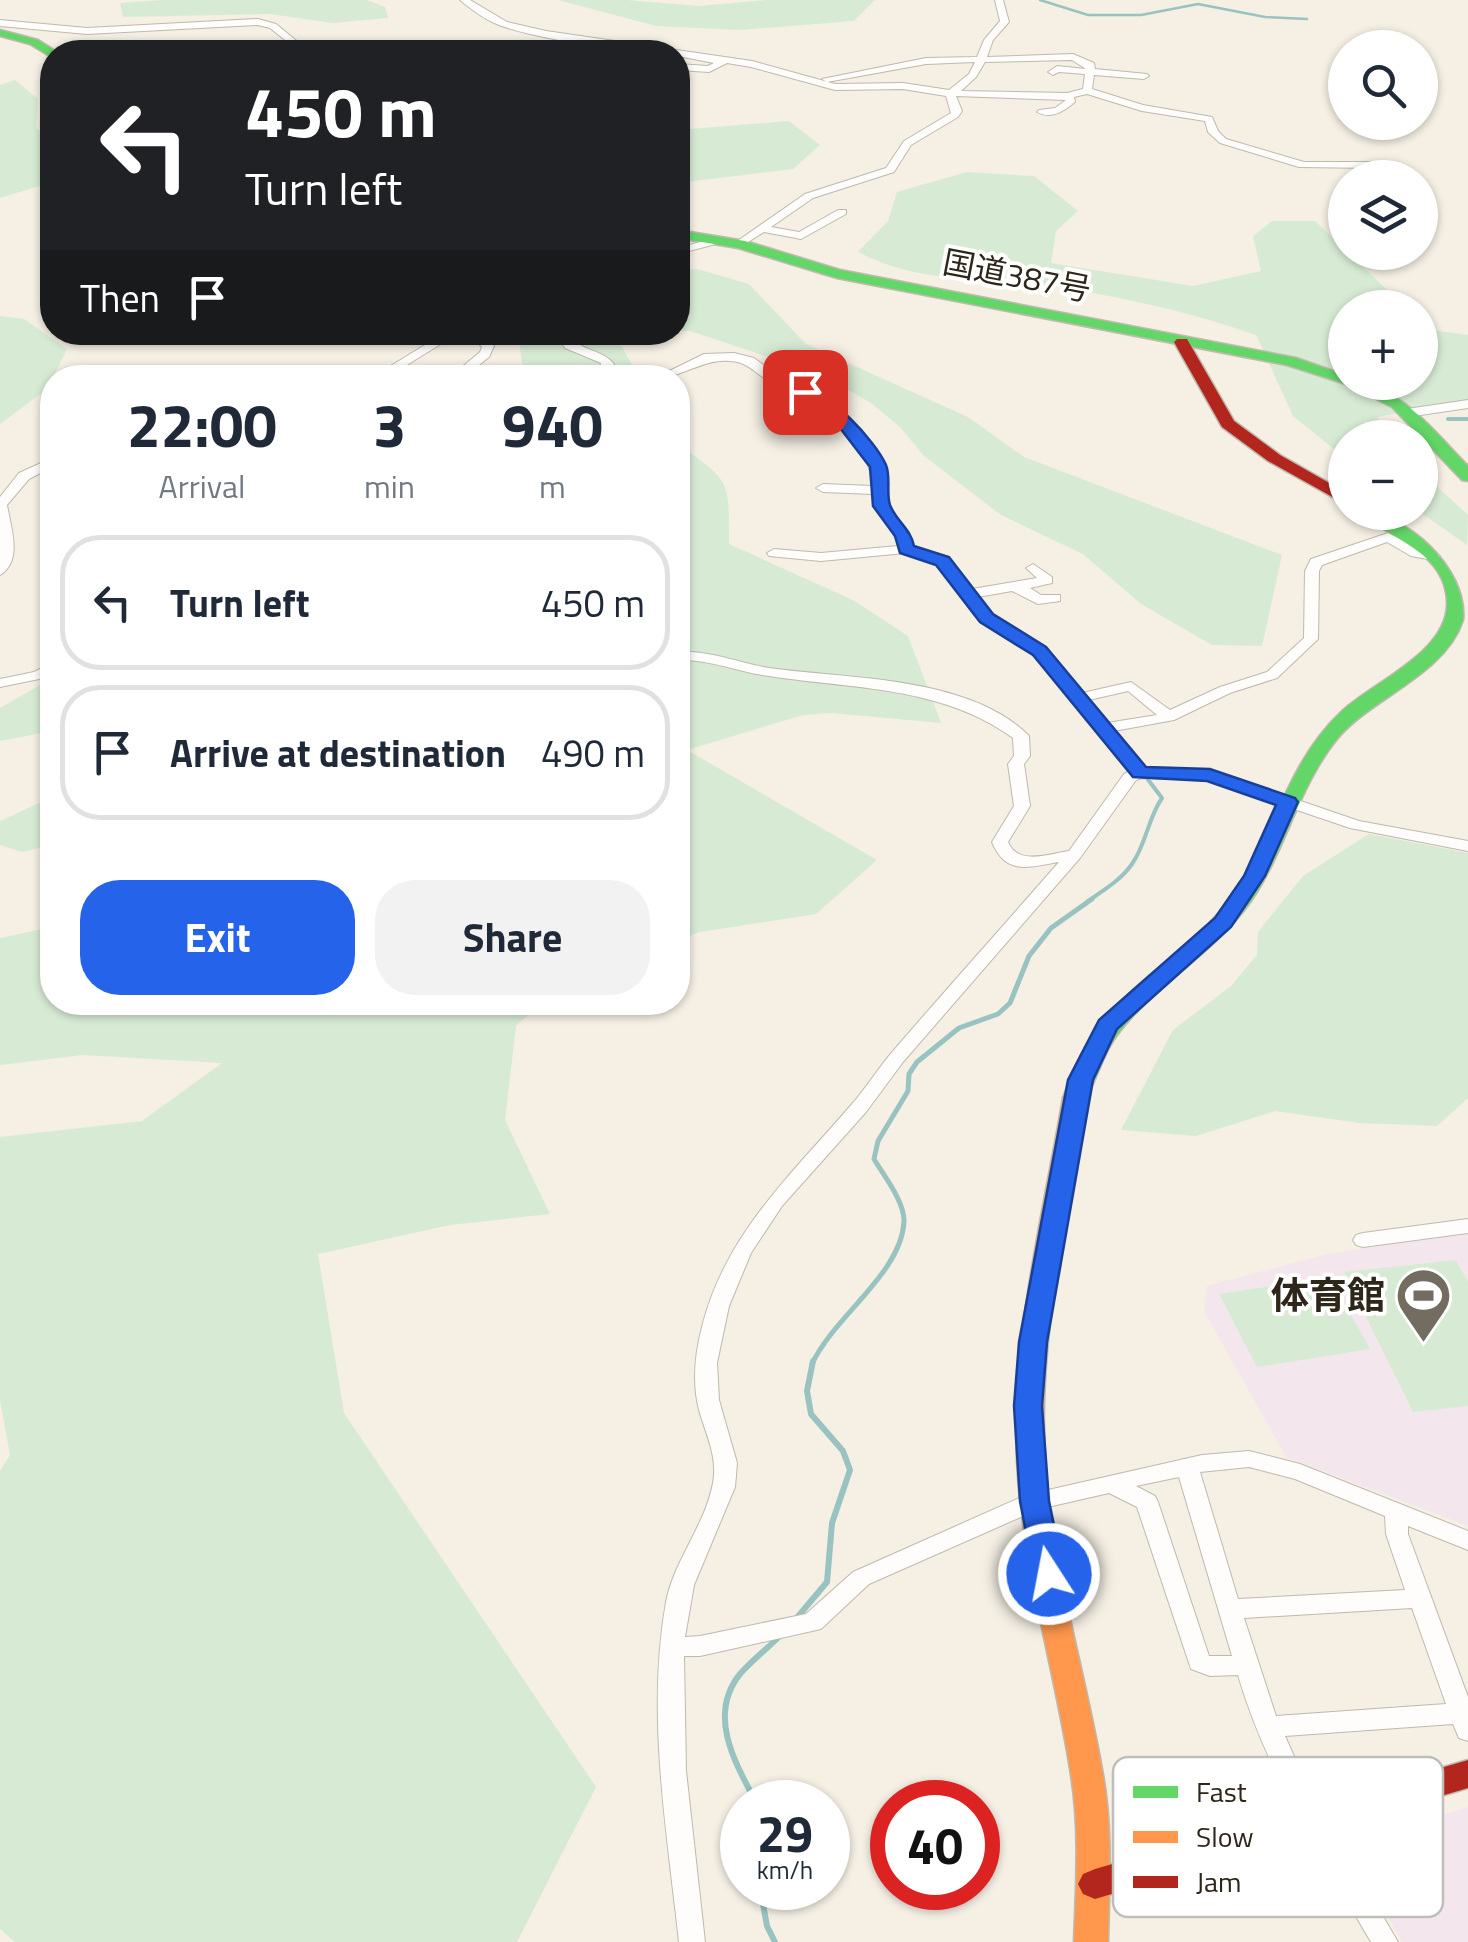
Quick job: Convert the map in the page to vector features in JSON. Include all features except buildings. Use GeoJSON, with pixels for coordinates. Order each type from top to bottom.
{"type":"FeatureCollection","features":[{"type":"Feature","properties":{"kind":"main road"},"geometry":{"type":"LineString","coordinates":[[0,33],[40,45]]}},
{"type":"Feature","properties":{"kind":"main road","name":"国道387号"},"geometry":{"type":"LineString","coordinates":[[690,236],[729,242],[837,274],[1291,361],[1328,374]]}},
{"type":"Feature","properties":{"kind":"main road"},"geometry":{"type":"LineString","coordinates":[[1182,342],[1228,424],[1274,458],[1328,489]]}},
{"type":"Feature","properties":{"kind":"main road","name":"国道387号"},"geometry":{"type":"LineString","coordinates":[[1389,400],[1398,404],[1468,476]]}},
{"type":"Feature","properties":{"kind":"main road"},"geometry":{"type":"LineString","coordinates":[[1091,1942],[1094,1884],[1085,1757],[1034,1501],[1028,1406],[1033,1342],[1080,1080],[1108,1025],[1223,923],[1254,876],[1316,750],[1333,729],[1432,652],[1456,620],[1455,586],[1433,556],[1395,530]]}},
{"type":"Feature","properties":{"kind":"main road"},"geometry":{"type":"LineString","coordinates":[[1443,1781],[1468,1774]]}},
{"type":"Feature","properties":{"kind":"main road"},"geometry":{"type":"LineString","coordinates":[[1094,1884],[1113,1878]]}},
{"type":"Feature","properties":{"kind":"street"},"geometry":{"type":"LineString","coordinates":[[464,0],[505,24],[579,40]]}},
{"type":"Feature","properties":{"kind":"street"},"geometry":{"type":"LineString","coordinates":[[950,94],[974,78],[992,31],[1006,18],[999,0]]}},
{"type":"Feature","properties":{"kind":"street"},"geometry":{"type":"LineString","coordinates":[[0,22],[87,30],[258,22],[273,26],[290,40]]}},
{"type":"Feature","properties":{"kind":"street"},"geometry":{"type":"LineString","coordinates":[[690,55],[752,64],[810,82],[857,88],[903,86],[950,94],[1067,96],[1087,89],[1116,90]]}},
{"type":"Feature","properties":{"kind":"street"},"geometry":{"type":"LineString","coordinates":[[690,56],[722,64],[708,69],[690,68]]}},
{"type":"Feature","properties":{"kind":"street"},"geometry":{"type":"LineString","coordinates":[[810,82],[926,61],[1078,58],[1090,66],[1087,89]]}},
{"type":"Feature","properties":{"kind":"street"},"geometry":{"type":"LineString","coordinates":[[1053,72],[1090,70],[1144,76]]}},
{"type":"Feature","properties":{"kind":"street"},"geometry":{"type":"LineString","coordinates":[[974,78],[993,80]]}},
{"type":"Feature","properties":{"kind":"street"},"geometry":{"type":"LineString","coordinates":[[1087,89],[1142,108],[1209,119],[1213,132],[1224,140],[1304,165],[1328,165]]}},
{"type":"Feature","properties":{"kind":"street"},"geometry":{"type":"LineString","coordinates":[[690,248],[729,242],[764,228],[809,196],[890,170],[907,143],[954,115],[957,111],[950,94]]}},
{"type":"Feature","properties":{"kind":"street"},"geometry":{"type":"LineString","coordinates":[[976,94],[990,104]]}},
{"type":"Feature","properties":{"kind":"street"},"geometry":{"type":"LineString","coordinates":[[1042,112],[1058,111],[1072,100],[1067,96]]}},
{"type":"Feature","properties":{"kind":"street"},"geometry":{"type":"LineString","coordinates":[[764,228],[801,236],[842,212]]}},
{"type":"Feature","properties":{"kind":"street"},"geometry":{"type":"LineString","coordinates":[[398,365],[433,345]]}},
{"type":"Feature","properties":{"kind":"street"},"geometry":{"type":"LineString","coordinates":[[471,365],[485,354],[487,345]]}},
{"type":"Feature","properties":{"kind":"street"},"geometry":{"type":"LineString","coordinates":[[568,345],[605,360],[608,365]]}},
{"type":"Feature","properties":{"kind":"street"},"geometry":{"type":"LineString","coordinates":[[690,366],[708,358],[734,356],[835,411],[878,466],[882,506],[904,535],[906,549]]}},
{"type":"Feature","properties":{"kind":"street"},"geometry":{"type":"LineString","coordinates":[[1407,413],[1468,404]]}},
{"type":"Feature","properties":{"kind":"street"},"geometry":{"type":"LineString","coordinates":[[0,570],[8,552],[0,505],[24,476],[40,468]]}},
{"type":"Feature","properties":{"kind":"street"},"geometry":{"type":"LineString","coordinates":[[823,488],[882,490]]}},
{"type":"Feature","properties":{"kind":"street"},"geometry":{"type":"LineString","coordinates":[[1103,728],[1169,717],[1225,690],[1272,675],[1311,639],[1316,562],[1388,538],[1416,553],[1433,556]]}},
{"type":"Feature","properties":{"kind":"street"},"geometry":{"type":"LineString","coordinates":[[774,554],[822,557],[906,549],[943,561],[1002,631],[1023,638],[1040,651],[1140,772]]}},
{"type":"Feature","properties":{"kind":"street"},"geometry":{"type":"LineString","coordinates":[[968,594],[1046,580],[1033,568]]}},
{"type":"Feature","properties":{"kind":"street"},"geometry":{"type":"LineString","coordinates":[[1022,586],[1038,600],[1055,598]]}},
{"type":"Feature","properties":{"kind":"street"},"geometry":{"type":"LineString","coordinates":[[690,657],[910,690],[1006,722],[1021,736],[1022,756],[1016,764],[1022,806],[1000,842],[1004,854],[1020,863],[1074,856]]}},
{"type":"Feature","properties":{"kind":"street"},"geometry":{"type":"LineString","coordinates":[[0,683],[40,675]]}},
{"type":"Feature","properties":{"kind":"street"},"geometry":{"type":"LineString","coordinates":[[1080,698],[1131,686],[1169,717]]}},
{"type":"Feature","properties":{"kind":"street"},"geometry":{"type":"LineString","coordinates":[[692,1942],[678,1796],[674,1646],[678,1597],[727,1476],[724,1445],[708,1400],[705,1360],[739,1256],[764,1212],[876,1091],[897,1058],[1074,856],[1130,776],[1140,772],[1210,775],[1356,825],[1468,846]]}},
{"type":"Feature","properties":{"kind":"street"},"geometry":{"type":"LineString","coordinates":[[1363,1240],[1468,1226]]}},
{"type":"Feature","properties":{"kind":"street"},"geometry":{"type":"LineString","coordinates":[[674,1646],[700,1646],[813,1622],[861,1578],[1034,1501],[1187,1466],[1249,1459],[1300,1472],[1468,1541]]}},
{"type":"Feature","properties":{"kind":"street"},"geometry":{"type":"LineString","coordinates":[[1187,1466],[1246,1664],[1283,1757]]}},
{"type":"Feature","properties":{"kind":"street"},"geometry":{"type":"LineString","coordinates":[[1110,1483],[1147,1502],[1199,1662],[1210,1666],[1246,1664]]}},
{"type":"Feature","properties":{"kind":"street"},"geometry":{"type":"LineString","coordinates":[[1269,1727],[1465,1722],[1397,1534],[1396,1513]]}},
{"type":"Feature","properties":{"kind":"street"},"geometry":{"type":"LineString","coordinates":[[1230,1609],[1420,1598]]}},
{"type":"Feature","properties":{"kind":"street"},"geometry":{"type":"LineString","coordinates":[[1370,1917],[1385,1942]]}},
{"type":"Feature","properties":{"kind":"shaded area"},"geometry":{"type":"Polygon","coordinates":[[[1468,1232],[1468,1526],[1286,1457],[1204,1311],[1207,1286],[1327,1254],[1468,1232]]]}},
{"type":"Feature","properties":{"kind":"shaded area"},"geometry":{"type":"Polygon","coordinates":[[[1468,1807],[1468,1942],[1402,1942],[1388,1917],[1443,1917],[1443,1815],[1468,1807]]]}},
{"type":"Feature","properties":{"kind":"green space"},"geometry":{"type":"Polygon","coordinates":[[[367,0],[385,7],[388,18],[333,23],[270,14],[123,17],[120,3],[367,0]]]}},
{"type":"Feature","properties":{"kind":"green space"},"geometry":{"type":"Polygon","coordinates":[[[558,0],[698,6],[766,0],[875,0],[854,21],[740,30],[656,26],[558,0]]]}},
{"type":"Feature","properties":{"kind":"green space"},"geometry":{"type":"Polygon","coordinates":[[[15,80],[38,99],[40,186],[0,198],[0,85],[15,80]]]}},
{"type":"Feature","properties":{"kind":"green space"},"geometry":{"type":"Polygon","coordinates":[[[789,121],[820,145],[793,169],[690,182],[690,129],[789,121]]]}},
{"type":"Feature","properties":{"kind":"green space"},"geometry":{"type":"Polygon","coordinates":[[[967,172],[1034,176],[1078,211],[1056,231],[1051,263],[1193,286],[1261,271],[1253,236],[1272,221],[1315,221],[1328,233],[1328,270],[1366,270],[1387,290],[1328,290],[1328,400],[1438,400],[1438,331],[1468,335],[1468,400],[1377,417],[1379,420],[1328,420],[1328,444],[1293,416],[1256,335],[1111,297],[919,273],[858,252],[888,221],[897,192],[967,172]]]}},
{"type":"Feature","properties":{"kind":"green space"},"geometry":{"type":"Polygon","coordinates":[[[690,269],[749,284],[806,344],[968,417],[1024,457],[1282,555],[1262,646],[1212,645],[1141,604],[1083,554],[1001,515],[924,456],[900,427],[871,403],[820,374],[690,331],[690,269]]]}},
{"type":"Feature","properties":{"kind":"green space"},"geometry":{"type":"Polygon","coordinates":[[[0,316],[24,319],[40,330],[40,345],[61,345],[67,349],[59,365],[40,365],[40,394],[0,424],[0,316]]]}},
{"type":"Feature","properties":{"kind":"green space"},"geometry":{"type":"Polygon","coordinates":[[[520,345],[621,345],[632,365],[523,365],[520,345]]]}},
{"type":"Feature","properties":{"kind":"green space"},"geometry":{"type":"Polygon","coordinates":[[[690,453],[723,484],[729,544],[853,600],[908,636],[941,723],[832,713],[803,715],[690,749],[690,453]]]}},
{"type":"Feature","properties":{"kind":"green space"},"geometry":{"type":"Polygon","coordinates":[[[1438,488],[1468,515],[1467,545],[1438,525],[1438,488]]]}},
{"type":"Feature","properties":{"kind":"green space"},"geometry":{"type":"Polygon","coordinates":[[[40,685],[40,733],[0,741],[0,708],[40,685]]]}},
{"type":"Feature","properties":{"kind":"green space"},"geometry":{"type":"Polygon","coordinates":[[[690,752],[877,860],[816,914],[690,936],[690,752]]]}},
{"type":"Feature","properties":{"kind":"green space"},"geometry":{"type":"Polygon","coordinates":[[[40,803],[40,848],[22,852],[0,845],[0,821],[40,803]]]}},
{"type":"Feature","properties":{"kind":"green space"},"geometry":{"type":"Polygon","coordinates":[[[1369,834],[1468,853],[1468,1098],[1437,1126],[1360,1123],[1275,1111],[1196,1136],[1121,1130],[1173,1030],[1231,986],[1257,955],[1258,932],[1303,876],[1369,834]]]}},
{"type":"Feature","properties":{"kind":"green space"},"geometry":{"type":"Polygon","coordinates":[[[40,930],[40,1015],[528,1015],[516,1026],[505,1120],[550,1214],[450,1225],[318,1254],[344,1413],[596,1787],[517,1942],[15,1942],[0,1929],[0,1471],[10,1455],[0,1400],[0,1137],[142,1121],[222,1063],[83,1055],[0,1065],[0,938],[40,930]]]}},
{"type":"Feature","properties":{"kind":"green space","name":"体育館"},"geometry":{"type":"Polygon","coordinates":[[[1456,1260],[1468,1282],[1468,1406],[1413,1412],[1344,1272],[1456,1260]]]}},
{"type":"Feature","properties":{"kind":"green space"},"geometry":{"type":"Polygon","coordinates":[[[1330,1277],[1370,1349],[1257,1367],[1219,1294],[1330,1277]]]}},
{"type":"Feature","properties":{"kind":"waterway"},"geometry":{"type":"LineString","coordinates":[[1040,0],[1088,15],[1141,15],[1198,4],[1265,17],[1307,19]]}},
{"type":"Feature","properties":{"kind":"waterway"},"geometry":{"type":"LineString","coordinates":[[1448,419],[1468,419]]}},
{"type":"Feature","properties":{"kind":"waterway"},"geometry":{"type":"LineString","coordinates":[[1088,901],[1123,875],[1141,848],[1162,798],[1146,777]]}},
{"type":"Feature","properties":{"kind":"waterway"},"geometry":{"type":"LineString","coordinates":[[813,1363],[835,1329],[879,1277],[900,1241],[904,1222],[901,1206],[874,1159],[878,1141],[908,1091],[909,1074],[917,1062],[959,1028],[998,1014],[1010,1003],[1029,956],[1051,928],[1092,899]]}},
{"type":"Feature","properties":{"kind":"waterway"},"geometry":{"type":"LineString","coordinates":[[795,1620],[827,1582],[832,1523],[850,1470],[843,1451],[811,1414],[807,1391],[813,1363]]}},
{"type":"Feature","properties":{"kind":"waterway"},"geometry":{"type":"LineString","coordinates":[[745,1780],[733,1755],[725,1722],[730,1690],[740,1674],[781,1635]]}},
{"type":"Feature","properties":{"kind":"waterway"},"geometry":{"type":"LineString","coordinates":[[764,1910],[775,1942]]}},
{"type":"Feature","properties":{"kind":"traffic: fast"},"geometry":{"type":"LineString","coordinates":[[0,33],[40,46]]}},
{"type":"Feature","properties":{"kind":"traffic: fast"},"geometry":{"type":"LineString","coordinates":[[690,236],[740,244],[837,274],[1291,361],[1328,374]]}},
{"type":"Feature","properties":{"kind":"traffic: fast"},"geometry":{"type":"LineString","coordinates":[[1390,400],[1468,476]]}},
{"type":"Feature","properties":{"kind":"traffic: fast"},"geometry":{"type":"LineString","coordinates":[[1075,1098],[1088,1062],[1126,1009],[1197,948],[1242,898],[1301,780],[1330,736],[1361,705],[1429,654],[1453,623],[1457,606],[1449,574],[1426,549],[1398,530]]}},
{"type":"Feature","properties":{"kind":"traffic: slow"},"geometry":{"type":"LineString","coordinates":[[1075,1098],[1039,1315],[1032,1387],[1031,1460],[1044,1562],[1088,1778],[1093,1848],[1091,1942]]}},
{"type":"Feature","properties":{"kind":"traffic: jam"},"geometry":{"type":"LineString","coordinates":[[1182,342],[1228,424],[1274,458],[1328,489]]}},
{"type":"Feature","properties":{"kind":"traffic: jam"},"geometry":{"type":"LineString","coordinates":[[1443,1781],[1468,1774]]}},
{"type":"Feature","properties":{"kind":"traffic: jam"},"geometry":{"type":"LineString","coordinates":[[1095,1884],[1113,1879]]}},
{"type":"Feature","properties":{"kind":"place","name":"体育館"},"geometry":{"type":"Point","coordinates":[1424,1344]}},
{"type":"Feature","properties":{"kind":"route"},"geometry":{"type":"LineString","coordinates":[[805,392],[835,411],[878,466],[882,506],[904,535],[906,549],[943,561],[987,618],[1002,631],[1023,638],[1040,651],[1140,772],[1210,775],[1288,802],[1254,876],[1223,923],[1108,1025],[1092,1049],[1080,1080],[1033,1342],[1028,1406],[1034,1501],[1049,1574]]}}]}
